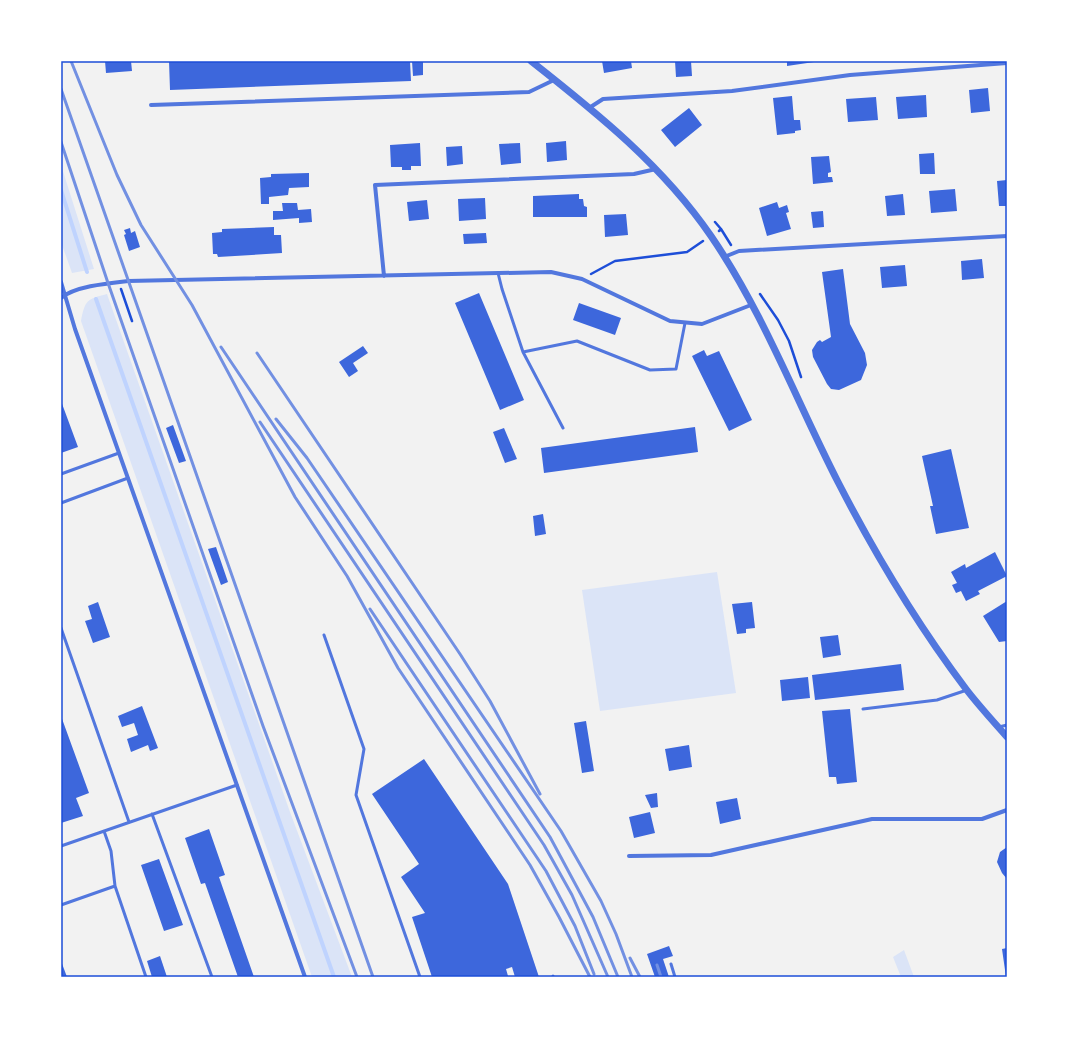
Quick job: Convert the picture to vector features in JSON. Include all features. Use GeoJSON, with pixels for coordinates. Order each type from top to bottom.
{"type":"FeatureCollection","features":[{"type":"Feature","properties":{"kind":"street"},"geometry":{"type":"LineString","coordinates":[[531,61],[589,108],[656,169],[677,191],[711,236],[752,306],[837,480],[876,554],[922,628],[967,690],[1007,737]]}},
{"type":"Feature","properties":{"kind":"street"},"geometry":{"type":"LineString","coordinates":[[589,108],[604,99],[732,90],[850,75],[1007,63]]}},
{"type":"Feature","properties":{"kind":"street"},"geometry":{"type":"LineString","coordinates":[[151,105],[529,92],[555,80]]}},
{"type":"Feature","properties":{"kind":"street"},"geometry":{"type":"LineString","coordinates":[[384,276],[375,185],[634,174],[656,169]]}},
{"type":"Feature","properties":{"kind":"street"},"geometry":{"type":"LineString","coordinates":[[724,257],[739,251],[1007,236]]}},
{"type":"Feature","properties":{"kind":"street"},"geometry":{"type":"LineString","coordinates":[[61,298],[65,294],[118,282],[551,272],[582,279],[670,321],[702,324],[752,306]]}},
{"type":"Feature","properties":{"kind":"street"},"geometry":{"type":"LineString","coordinates":[[61,282],[75,328],[305,977]]}},
{"type":"Feature","properties":{"kind":"street"},"geometry":{"type":"LineString","coordinates":[[629,856],[711,855],[872,819],[982,819],[1007,810]]}},
{"type":"Feature","properties":{"kind":"lane"},"geometry":{"type":"LineString","coordinates":[[498,273],[523,352],[563,428]]}},
{"type":"Feature","properties":{"kind":"lane"},"geometry":{"type":"LineString","coordinates":[[523,352],[577,341],[650,370],[676,369],[685,322]]}},
{"type":"Feature","properties":{"kind":"lane"},"geometry":{"type":"LineString","coordinates":[[61,474],[120,453]]}},
{"type":"Feature","properties":{"kind":"lane"},"geometry":{"type":"LineString","coordinates":[[61,503],[128,478]]}},
{"type":"Feature","properties":{"kind":"lane"},"geometry":{"type":"LineString","coordinates":[[61,628],[129,822]]}},
{"type":"Feature","properties":{"kind":"lane"},"geometry":{"type":"LineString","coordinates":[[324,636],[364,749],[356,795],[420,977]]}},
{"type":"Feature","properties":{"kind":"lane"},"geometry":{"type":"LineString","coordinates":[[864,709],[937,700],[967,690]]}},
{"type":"Feature","properties":{"kind":"lane"},"geometry":{"type":"LineString","coordinates":[[999,727],[1007,725]]}},
{"type":"Feature","properties":{"kind":"lane"},"geometry":{"type":"LineString","coordinates":[[61,846],[237,785]]}},
{"type":"Feature","properties":{"kind":"lane"},"geometry":{"type":"LineString","coordinates":[[152,814],[212,977]]}},
{"type":"Feature","properties":{"kind":"lane"},"geometry":{"type":"LineString","coordinates":[[104,831],[111,851],[115,886],[146,977]]}},
{"type":"Feature","properties":{"kind":"lane"},"geometry":{"type":"LineString","coordinates":[[61,905],[115,886]]}},
{"type":"Feature","properties":{"kind":"lane"},"geometry":{"type":"LineString","coordinates":[[671,964],[675,977]]}},
{"type":"Feature","properties":{"kind":"path"},"geometry":{"type":"LineString","coordinates":[[118,282],[132,321]]}},
{"type":"Feature","properties":{"kind":"shaded area"},"geometry":{"type":"Polygon","coordinates":[[[61,165],[94,269],[72,273],[61,242],[61,165]]]}},
{"type":"Feature","properties":{"kind":"shaded area"},"geometry":{"type":"Polygon","coordinates":[[[107,294],[290,812],[352,977],[312,977],[81,321],[84,309],[88,302],[95,297],[107,294]]]}},
{"type":"Feature","properties":{"kind":"shaded area"},"geometry":{"type":"Polygon","coordinates":[[[717,572],[736,693],[600,711],[582,590],[717,572]]]}},
{"type":"Feature","properties":{"kind":"shaded area"},"geometry":{"type":"Polygon","coordinates":[[[904,950],[914,977],[901,977],[893,957],[904,950]]]}},
{"type":"Feature","properties":{"kind":"building"},"geometry":{"type":"Polygon","coordinates":[[[105,61],[131,61],[132,71],[106,73],[105,61]]]}},
{"type":"Feature","properties":{"kind":"building"},"geometry":{"type":"Polygon","coordinates":[[[169,61],[410,61],[411,81],[170,90],[169,61]]]}},
{"type":"Feature","properties":{"kind":"building"},"geometry":{"type":"Polygon","coordinates":[[[412,61],[423,62],[423,75],[413,76],[412,61]]]}},
{"type":"Feature","properties":{"kind":"building"},"geometry":{"type":"Polygon","coordinates":[[[602,61],[631,61],[632,68],[604,73],[602,61]]]}},
{"type":"Feature","properties":{"kind":"building"},"geometry":{"type":"Polygon","coordinates":[[[675,61],[691,61],[692,76],[676,77],[675,61]]]}},
{"type":"Feature","properties":{"kind":"building"},"geometry":{"type":"Polygon","coordinates":[[[787,61],[814,61],[814,62],[787,66],[787,61]]]}},
{"type":"Feature","properties":{"kind":"building"},"geometry":{"type":"Polygon","coordinates":[[[988,88],[990,111],[971,113],[969,90],[988,88]]]}},
{"type":"Feature","properties":{"kind":"building"},"geometry":{"type":"Polygon","coordinates":[[[926,95],[927,117],[898,119],[896,97],[926,95]]]}},
{"type":"Feature","properties":{"kind":"building"},"geometry":{"type":"Polygon","coordinates":[[[792,96],[794,120],[800,120],[801,130],[795,131],[795,133],[777,135],[773,98],[792,96]]]}},
{"type":"Feature","properties":{"kind":"building"},"geometry":{"type":"Polygon","coordinates":[[[876,97],[878,120],[848,122],[846,99],[876,97]]]}},
{"type":"Feature","properties":{"kind":"building"},"geometry":{"type":"Polygon","coordinates":[[[689,108],[702,125],[675,147],[661,130],[689,108]]]}},
{"type":"Feature","properties":{"kind":"building"},"geometry":{"type":"Polygon","coordinates":[[[566,141],[567,160],[547,162],[546,143],[566,141]]]}},
{"type":"Feature","properties":{"kind":"building"},"geometry":{"type":"Polygon","coordinates":[[[420,143],[421,166],[411,166],[411,170],[402,170],[402,167],[391,167],[390,145],[420,143]]]}},
{"type":"Feature","properties":{"kind":"building"},"geometry":{"type":"Polygon","coordinates":[[[520,143],[521,163],[501,165],[499,144],[520,143]]]}},
{"type":"Feature","properties":{"kind":"building"},"geometry":{"type":"Polygon","coordinates":[[[462,146],[463,164],[447,166],[446,147],[462,146]]]}},
{"type":"Feature","properties":{"kind":"building"},"geometry":{"type":"Polygon","coordinates":[[[934,153],[935,174],[920,174],[919,154],[934,153]]]}},
{"type":"Feature","properties":{"kind":"building"},"geometry":{"type":"Polygon","coordinates":[[[829,156],[831,172],[828,173],[828,177],[832,177],[833,182],[813,184],[811,157],[829,156]]]}},
{"type":"Feature","properties":{"kind":"building"},"geometry":{"type":"Polygon","coordinates":[[[309,173],[309,187],[289,188],[288,195],[269,197],[269,204],[261,204],[260,178],[271,177],[271,174],[309,173]]]}},
{"type":"Feature","properties":{"kind":"building"},"geometry":{"type":"Polygon","coordinates":[[[1007,180],[1007,206],[999,206],[997,181],[1007,180]]]}},
{"type":"Feature","properties":{"kind":"building"},"geometry":{"type":"Polygon","coordinates":[[[955,189],[957,211],[931,213],[929,191],[955,189]]]}},
{"type":"Feature","properties":{"kind":"building"},"geometry":{"type":"Polygon","coordinates":[[[579,194],[579,199],[583,199],[584,206],[587,207],[587,217],[533,217],[533,196],[579,194]]]}},
{"type":"Feature","properties":{"kind":"building"},"geometry":{"type":"Polygon","coordinates":[[[903,194],[905,215],[887,216],[885,196],[903,194]]]}},
{"type":"Feature","properties":{"kind":"building"},"geometry":{"type":"Polygon","coordinates":[[[485,198],[486,219],[459,221],[458,199],[485,198]]]}},
{"type":"Feature","properties":{"kind":"building"},"geometry":{"type":"Polygon","coordinates":[[[427,200],[429,219],[409,221],[407,202],[427,200]]]}},
{"type":"Feature","properties":{"kind":"building"},"geometry":{"type":"Polygon","coordinates":[[[777,202],[779,208],[787,205],[789,212],[786,213],[791,229],[767,236],[759,208],[777,202]]]}},
{"type":"Feature","properties":{"kind":"building"},"geometry":{"type":"Polygon","coordinates":[[[282,203],[297,203],[298,210],[311,209],[312,222],[299,223],[299,218],[273,220],[273,211],[283,211],[282,203]]]}},
{"type":"Feature","properties":{"kind":"building"},"geometry":{"type":"Polygon","coordinates":[[[823,211],[824,227],[813,228],[811,212],[823,211]]]}},
{"type":"Feature","properties":{"kind":"building"},"geometry":{"type":"Polygon","coordinates":[[[626,214],[628,235],[605,237],[604,215],[626,214]]]}},
{"type":"Feature","properties":{"kind":"building"},"geometry":{"type":"Polygon","coordinates":[[[274,227],[274,235],[281,235],[282,253],[218,257],[217,254],[213,254],[212,233],[222,232],[222,229],[274,227]]]}},
{"type":"Feature","properties":{"kind":"building"},"geometry":{"type":"Polygon","coordinates":[[[130,228],[131,233],[135,231],[140,247],[129,251],[124,230],[130,228]]]}},
{"type":"Feature","properties":{"kind":"building"},"geometry":{"type":"Polygon","coordinates":[[[486,233],[487,243],[464,244],[463,234],[486,233]]]}},
{"type":"Feature","properties":{"kind":"building"},"geometry":{"type":"Polygon","coordinates":[[[982,259],[984,278],[962,280],[961,261],[982,259]]]}},
{"type":"Feature","properties":{"kind":"building"},"geometry":{"type":"Polygon","coordinates":[[[905,265],[907,286],[882,288],[880,267],[905,265]]]}},
{"type":"Feature","properties":{"kind":"building"},"geometry":{"type":"Polygon","coordinates":[[[843,269],[850,324],[865,353],[867,365],[861,380],[839,390],[831,389],[827,384],[813,357],[812,350],[817,342],[820,340],[822,342],[831,337],[822,272],[843,269]]]}},
{"type":"Feature","properties":{"kind":"building"},"geometry":{"type":"Polygon","coordinates":[[[479,293],[524,400],[500,410],[455,303],[479,293]]]}},
{"type":"Feature","properties":{"kind":"building"},"geometry":{"type":"Polygon","coordinates":[[[579,303],[621,318],[615,335],[573,320],[579,303]]]}},
{"type":"Feature","properties":{"kind":"building"},"geometry":{"type":"Polygon","coordinates":[[[363,346],[368,353],[353,363],[358,371],[349,377],[339,362],[363,346]]]}},
{"type":"Feature","properties":{"kind":"building"},"geometry":{"type":"Polygon","coordinates":[[[704,350],[707,356],[719,351],[752,420],[729,431],[692,356],[704,350]]]}},
{"type":"Feature","properties":{"kind":"building"},"geometry":{"type":"Polygon","coordinates":[[[61,401],[78,447],[61,453],[61,401]]]}},
{"type":"Feature","properties":{"kind":"building"},"geometry":{"type":"Polygon","coordinates":[[[173,425],[186,461],[179,463],[166,428],[173,425]]]}},
{"type":"Feature","properties":{"kind":"building"},"geometry":{"type":"Polygon","coordinates":[[[695,427],[698,452],[544,473],[541,448],[695,427]]]}},
{"type":"Feature","properties":{"kind":"building"},"geometry":{"type":"Polygon","coordinates":[[[504,428],[517,459],[505,463],[493,432],[504,428]]]}},
{"type":"Feature","properties":{"kind":"building"},"geometry":{"type":"Polygon","coordinates":[[[951,449],[969,528],[936,534],[930,506],[933,506],[922,456],[951,449]]]}},
{"type":"Feature","properties":{"kind":"building"},"geometry":{"type":"Polygon","coordinates":[[[543,514],[546,534],[535,536],[533,516],[543,514]]]}},
{"type":"Feature","properties":{"kind":"building"},"geometry":{"type":"Polygon","coordinates":[[[216,547],[228,582],[221,585],[208,549],[216,547]]]}},
{"type":"Feature","properties":{"kind":"building"},"geometry":{"type":"Polygon","coordinates":[[[995,552],[1007,576],[978,591],[980,594],[966,601],[961,591],[956,593],[952,585],[957,583],[951,572],[965,564],[966,568],[995,552]]]}},
{"type":"Feature","properties":{"kind":"building"},"geometry":{"type":"Polygon","coordinates":[[[1007,601],[1007,641],[999,642],[983,616],[1007,601]]]}},
{"type":"Feature","properties":{"kind":"building"},"geometry":{"type":"Polygon","coordinates":[[[98,602],[110,637],[93,643],[85,621],[92,619],[88,606],[98,602]]]}},
{"type":"Feature","properties":{"kind":"building"},"geometry":{"type":"Polygon","coordinates":[[[752,602],[755,628],[746,629],[746,633],[737,634],[732,604],[752,602]]]}},
{"type":"Feature","properties":{"kind":"building"},"geometry":{"type":"Polygon","coordinates":[[[838,635],[841,655],[823,658],[820,637],[838,635]]]}},
{"type":"Feature","properties":{"kind":"building"},"geometry":{"type":"Polygon","coordinates":[[[901,664],[904,690],[815,700],[812,675],[901,664]]]}},
{"type":"Feature","properties":{"kind":"building"},"geometry":{"type":"Polygon","coordinates":[[[808,677],[810,698],[782,701],[780,680],[808,677]]]}},
{"type":"Feature","properties":{"kind":"building"},"geometry":{"type":"Polygon","coordinates":[[[142,706],[158,748],[150,751],[148,745],[131,752],[127,739],[138,735],[134,723],[122,727],[118,716],[142,706]]]}},
{"type":"Feature","properties":{"kind":"building"},"geometry":{"type":"Polygon","coordinates":[[[850,709],[857,782],[837,784],[836,777],[829,777],[822,711],[850,709]]]}},
{"type":"Feature","properties":{"kind":"building"},"geometry":{"type":"Polygon","coordinates":[[[61,716],[89,793],[76,798],[83,816],[61,823],[61,716]]]}},
{"type":"Feature","properties":{"kind":"building"},"geometry":{"type":"Polygon","coordinates":[[[586,721],[594,771],[582,773],[574,723],[586,721]]]}},
{"type":"Feature","properties":{"kind":"building"},"geometry":{"type":"Polygon","coordinates":[[[689,745],[692,767],[669,771],[665,749],[689,745]]]}},
{"type":"Feature","properties":{"kind":"building"},"geometry":{"type":"Polygon","coordinates":[[[424,759],[508,884],[539,977],[515,977],[512,967],[506,969],[508,976],[504,977],[432,977],[412,917],[425,913],[401,877],[419,864],[372,794],[424,759]]]}},
{"type":"Feature","properties":{"kind":"building"},"geometry":{"type":"Polygon","coordinates":[[[657,793],[658,807],[651,808],[645,795],[657,793]]]}},
{"type":"Feature","properties":{"kind":"building"},"geometry":{"type":"Polygon","coordinates":[[[737,798],[741,819],[720,824],[716,802],[737,798]]]}},
{"type":"Feature","properties":{"kind":"building"},"geometry":{"type":"Polygon","coordinates":[[[650,812],[655,833],[634,838],[629,817],[650,812]]]}},
{"type":"Feature","properties":{"kind":"building"},"geometry":{"type":"Polygon","coordinates":[[[209,829],[225,875],[219,877],[254,977],[238,977],[205,883],[201,884],[185,838],[209,829]]]}},
{"type":"Feature","properties":{"kind":"building"},"geometry":{"type":"Polygon","coordinates":[[[1007,847],[1007,879],[1002,873],[997,862],[1000,852],[1007,847]]]}},
{"type":"Feature","properties":{"kind":"building"},"geometry":{"type":"Polygon","coordinates":[[[159,859],[183,925],[164,931],[141,865],[159,859]]]}},
{"type":"Feature","properties":{"kind":"building"},"geometry":{"type":"Polygon","coordinates":[[[669,946],[673,956],[663,959],[669,977],[655,977],[647,954],[669,946]]]}},
{"type":"Feature","properties":{"kind":"building"},"geometry":{"type":"Polygon","coordinates":[[[1007,948],[1007,977],[1006,977],[1002,949],[1007,948]]]}},
{"type":"Feature","properties":{"kind":"building"},"geometry":{"type":"Polygon","coordinates":[[[160,956],[167,977],[152,977],[147,961],[160,956]]]}},
{"type":"Feature","properties":{"kind":"building"},"geometry":{"type":"Polygon","coordinates":[[[61,961],[67,977],[61,977],[61,961]]]}},
{"type":"Feature","properties":{"kind":"waterway"},"geometry":{"type":"LineString","coordinates":[[61,190],[87,272]]}},
{"type":"Feature","properties":{"kind":"waterway"},"geometry":{"type":"LineString","coordinates":[[96,299],[334,977]]}},
{"type":"Feature","properties":{"kind":"railway"},"geometry":{"type":"LineString","coordinates":[[71,61],[117,175],[141,225],[192,305],[295,497],[347,576],[398,668],[530,865],[590,977]]}},
{"type":"Feature","properties":{"kind":"railway"},"geometry":{"type":"LineString","coordinates":[[61,89],[373,977]]}},
{"type":"Feature","properties":{"kind":"railway"},"geometry":{"type":"LineString","coordinates":[[61,142],[108,283],[263,726],[357,977]]}},
{"type":"Feature","properties":{"kind":"railway"},"geometry":{"type":"LineString","coordinates":[[221,347],[550,837],[593,917],[618,977]]}},
{"type":"Feature","properties":{"kind":"railway"},"geometry":{"type":"LineString","coordinates":[[257,353],[460,654],[490,701],[540,794]]}},
{"type":"Feature","properties":{"kind":"railway"},"geometry":{"type":"LineString","coordinates":[[276,419],[307,458],[561,831],[601,901],[616,934],[632,977]]}},
{"type":"Feature","properties":{"kind":"railway"},"geometry":{"type":"LineString","coordinates":[[260,422],[544,845],[572,895],[608,977]]}},
{"type":"Feature","properties":{"kind":"railway"},"geometry":{"type":"LineString","coordinates":[[370,609],[546,871],[575,926],[594,974]]}},
{"type":"Feature","properties":{"kind":"railway"},"geometry":{"type":"LineString","coordinates":[[630,958],[640,977]]}},
{"type":"Feature","properties":{"kind":"railway"},"geometry":{"type":"LineString","coordinates":[[657,965],[661,977]]}}]}
